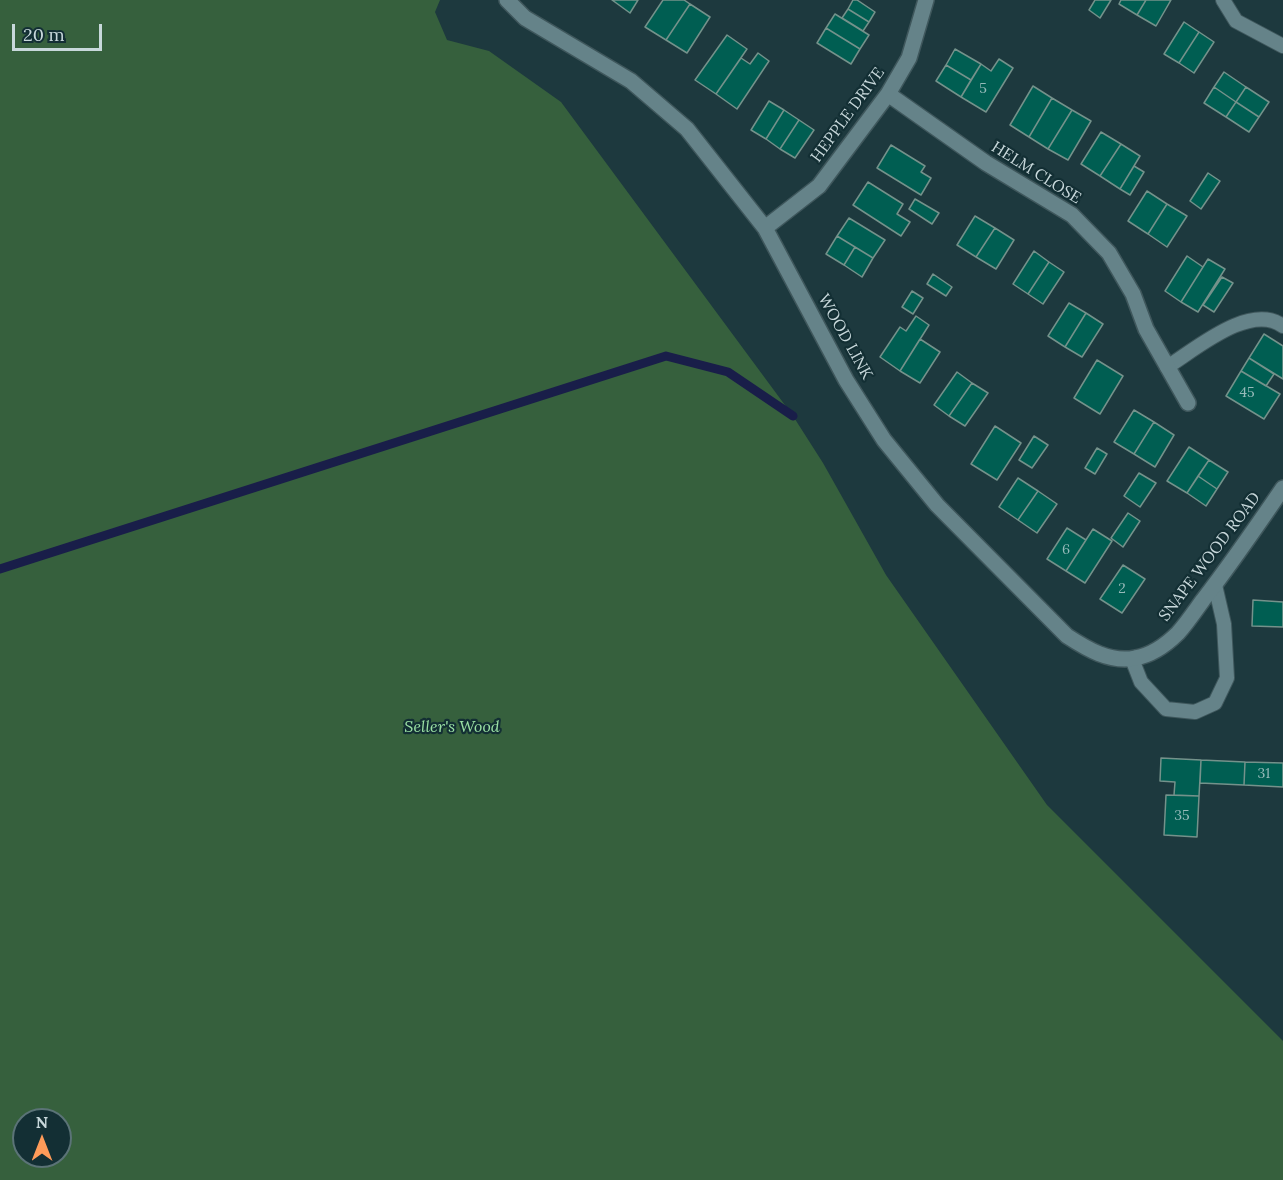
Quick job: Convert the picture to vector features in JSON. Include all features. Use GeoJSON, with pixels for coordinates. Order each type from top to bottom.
{"type":"FeatureCollection","features":[{"type":"Feature","properties":{"kind":"street","name":"WOOD LINK"},"geometry":{"type":"LineString","coordinates":[[507,0],[525,18],[631,81],[687,129],[765,228],[846,380],[884,440],[937,505],[1067,636],[1087,649],[1109,657],[1132,659]]}},
{"type":"Feature","properties":{"kind":"street","name":"HEPPLE DRIVE"},"geometry":{"type":"LineString","coordinates":[[765,228],[819,186],[888,94],[909,58],[926,0]]}},
{"type":"Feature","properties":{"kind":"street","name":"HELM CLOSE"},"geometry":{"type":"LineString","coordinates":[[888,94],[986,163],[1072,215],[1110,253],[1133,294],[1146,329],[1188,403]]}},
{"type":"Feature","properties":{"kind":"street","name":"SNAPE WOOD ROAD"},"geometry":{"type":"LineString","coordinates":[[1132,659],[1149,654],[1178,633],[1277,508],[1283,488]]}},
{"type":"Feature","properties":{"kind":"lane"},"geometry":{"type":"LineString","coordinates":[[1223,0],[1236,21],[1283,46]]}},
{"type":"Feature","properties":{"kind":"lane"},"geometry":{"type":"LineString","coordinates":[[1167,367],[1237,323],[1251,319],[1265,319],[1277,321],[1283,326]]}},
{"type":"Feature","properties":{"kind":"lane"},"geometry":{"type":"LineString","coordinates":[[1132,659],[1141,682],[1166,709],[1195,712],[1215,703],[1227,678],[1224,624],[1215,585]]}},
{"type":"Feature","properties":{"kind":"green space","name":"Seller's Wood"},"geometry":{"type":"Polygon","coordinates":[[[0,0],[440,0],[435,12],[447,40],[489,51],[561,102],[793,416],[823,463],[886,575],[1047,805],[1283,1041],[1283,1180],[0,1180],[0,0]]]}},
{"type":"Feature","properties":{"kind":"building"},"geometry":{"type":"Polygon","coordinates":[[[612,0],[638,0],[630,13],[612,0]]]}},
{"type":"Feature","properties":{"kind":"building"},"geometry":{"type":"Polygon","coordinates":[[[663,0],[684,0],[690,4],[666,40],[645,27],[663,0]]]}},
{"type":"Feature","properties":{"kind":"building"},"geometry":{"type":"Polygon","coordinates":[[[853,0],[857,0],[875,12],[869,22],[848,9],[853,0]]]}},
{"type":"Feature","properties":{"kind":"building"},"geometry":{"type":"Polygon","coordinates":[[[1095,0],[1111,0],[1100,18],[1089,10],[1095,0]]]}},
{"type":"Feature","properties":{"kind":"building"},"geometry":{"type":"Polygon","coordinates":[[[1121,0],[1146,0],[1137,15],[1119,4],[1121,0]]]}},
{"type":"Feature","properties":{"kind":"building"},"geometry":{"type":"Polygon","coordinates":[[[1146,0],[1171,0],[1156,26],[1137,15],[1146,0]]]}},
{"type":"Feature","properties":{"kind":"building"},"geometry":{"type":"Polygon","coordinates":[[[690,4],[710,17],[687,53],[666,40],[690,4]]]}},
{"type":"Feature","properties":{"kind":"building"},"geometry":{"type":"Polygon","coordinates":[[[848,9],[869,22],[863,31],[842,18],[848,9]]]}},
{"type":"Feature","properties":{"kind":"building"},"geometry":{"type":"Polygon","coordinates":[[[835,14],[869,35],[860,49],[826,28],[835,14]]]}},
{"type":"Feature","properties":{"kind":"building"},"geometry":{"type":"Polygon","coordinates":[[[1184,22],[1199,32],[1179,63],[1164,54],[1184,22]]]}},
{"type":"Feature","properties":{"kind":"building"},"geometry":{"type":"Polygon","coordinates":[[[826,28],[860,49],[851,64],[817,43],[826,28]]]}},
{"type":"Feature","properties":{"kind":"building"},"geometry":{"type":"Polygon","coordinates":[[[1199,32],[1214,42],[1194,73],[1179,63],[1199,32]]]}},
{"type":"Feature","properties":{"kind":"building"},"geometry":{"type":"Polygon","coordinates":[[[727,35],[747,49],[716,94],[695,80],[727,35]]]}},
{"type":"Feature","properties":{"kind":"building"},"geometry":{"type":"Polygon","coordinates":[[[955,49],[981,64],[971,80],[946,65],[955,49]]]}},
{"type":"Feature","properties":{"kind":"building"},"geometry":{"type":"Polygon","coordinates":[[[758,53],[769,61],[737,109],[716,94],[741,58],[750,64],[758,53]]]}},
{"type":"Feature","properties":{"kind":"building"},"geometry":{"type":"Polygon","coordinates":[[[999,59],[1013,68],[986,112],[961,97],[981,64],[991,71],[999,59]]]}},
{"type":"Feature","properties":{"kind":"building"},"geometry":{"type":"Polygon","coordinates":[[[946,65],[971,80],[961,97],[936,81],[946,65]]]}},
{"type":"Feature","properties":{"kind":"building"},"geometry":{"type":"Polygon","coordinates":[[[1224,72],[1246,87],[1236,102],[1214,87],[1224,72]]]}},
{"type":"Feature","properties":{"kind":"building"},"geometry":{"type":"Polygon","coordinates":[[[1033,86],[1052,98],[1029,137],[1010,125],[1033,86]]]}},
{"type":"Feature","properties":{"kind":"building"},"geometry":{"type":"Polygon","coordinates":[[[1214,87],[1236,102],[1226,117],[1204,103],[1214,87]]]}},
{"type":"Feature","properties":{"kind":"building"},"geometry":{"type":"Polygon","coordinates":[[[1246,87],[1269,102],[1259,117],[1236,102],[1246,87]]]}},
{"type":"Feature","properties":{"kind":"building"},"geometry":{"type":"Polygon","coordinates":[[[1052,98],[1072,110],[1048,149],[1029,137],[1052,98]]]}},
{"type":"Feature","properties":{"kind":"building"},"geometry":{"type":"Polygon","coordinates":[[[769,101],[784,110],[766,139],[751,130],[769,101]]]}},
{"type":"Feature","properties":{"kind":"building"},"geometry":{"type":"Polygon","coordinates":[[[1236,102],[1259,117],[1249,132],[1226,117],[1236,102]]]}},
{"type":"Feature","properties":{"kind":"building"},"geometry":{"type":"Polygon","coordinates":[[[784,110],[799,120],[780,149],[766,139],[784,110]]]}},
{"type":"Feature","properties":{"kind":"building"},"geometry":{"type":"Polygon","coordinates":[[[1072,110],[1091,121],[1068,160],[1048,149],[1072,110]]]}},
{"type":"Feature","properties":{"kind":"building"},"geometry":{"type":"Polygon","coordinates":[[[799,120],[814,130],[795,158],[780,149],[799,120]]]}},
{"type":"Feature","properties":{"kind":"building"},"geometry":{"type":"Polygon","coordinates":[[[1101,132],[1121,144],[1100,176],[1081,164],[1101,132]]]}},
{"type":"Feature","properties":{"kind":"building"},"geometry":{"type":"Polygon","coordinates":[[[1121,144],[1140,156],[1120,189],[1100,176],[1121,144]]]}},
{"type":"Feature","properties":{"kind":"building"},"geometry":{"type":"Polygon","coordinates":[[[891,145],[925,166],[921,172],[931,178],[921,195],[877,168],[891,145]]]}},
{"type":"Feature","properties":{"kind":"building"},"geometry":{"type":"Polygon","coordinates":[[[1134,166],[1144,172],[1130,195],[1120,189],[1134,166]]]}},
{"type":"Feature","properties":{"kind":"building"},"geometry":{"type":"Polygon","coordinates":[[[1208,173],[1220,181],[1201,209],[1190,201],[1208,173]]]}},
{"type":"Feature","properties":{"kind":"building"},"geometry":{"type":"Polygon","coordinates":[[[868,182],[903,204],[897,214],[910,222],[901,236],[853,205],[868,182]]]}},
{"type":"Feature","properties":{"kind":"building"},"geometry":{"type":"Polygon","coordinates":[[[1147,191],[1167,204],[1148,234],[1128,221],[1147,191]]]}},
{"type":"Feature","properties":{"kind":"building"},"geometry":{"type":"Polygon","coordinates":[[[915,199],[939,213],[932,224],[909,209],[915,199]]]}},
{"type":"Feature","properties":{"kind":"building"},"geometry":{"type":"Polygon","coordinates":[[[1167,204],[1187,216],[1167,247],[1148,234],[1167,204]]]}},
{"type":"Feature","properties":{"kind":"building"},"geometry":{"type":"Polygon","coordinates":[[[975,216],[995,228],[976,257],[957,245],[975,216]]]}},
{"type":"Feature","properties":{"kind":"building"},"geometry":{"type":"Polygon","coordinates":[[[849,218],[885,240],[873,258],[837,236],[849,218]]]}},
{"type":"Feature","properties":{"kind":"building"},"geometry":{"type":"Polygon","coordinates":[[[995,228],[1014,240],[996,269],[976,257],[995,228]]]}},
{"type":"Feature","properties":{"kind":"building"},"geometry":{"type":"Polygon","coordinates":[[[837,236],[855,247],[844,265],[826,254],[837,236]]]}},
{"type":"Feature","properties":{"kind":"building"},"geometry":{"type":"Polygon","coordinates":[[[855,247],[873,258],[862,277],[844,265],[855,247]]]}},
{"type":"Feature","properties":{"kind":"building"},"geometry":{"type":"Polygon","coordinates":[[[1034,251],[1049,262],[1028,294],[1013,284],[1034,251]]]}},
{"type":"Feature","properties":{"kind":"building"},"geometry":{"type":"Polygon","coordinates":[[[1187,256],[1203,267],[1181,302],[1165,291],[1187,256]]]}},
{"type":"Feature","properties":{"kind":"building"},"geometry":{"type":"Polygon","coordinates":[[[1208,259],[1225,269],[1198,312],[1181,302],[1208,259]]]}},
{"type":"Feature","properties":{"kind":"building"},"geometry":{"type":"Polygon","coordinates":[[[1049,262],[1064,272],[1043,304],[1028,294],[1049,262]]]}},
{"type":"Feature","properties":{"kind":"building"},"geometry":{"type":"Polygon","coordinates":[[[933,274],[952,287],[946,296],[927,284],[933,274]]]}},
{"type":"Feature","properties":{"kind":"building"},"geometry":{"type":"Polygon","coordinates":[[[1222,277],[1233,283],[1214,312],[1203,305],[1222,277]]]}},
{"type":"Feature","properties":{"kind":"building"},"geometry":{"type":"Polygon","coordinates":[[[912,291],[923,298],[913,314],[902,307],[912,291]]]}},
{"type":"Feature","properties":{"kind":"building"},"geometry":{"type":"Polygon","coordinates":[[[1069,303],[1086,313],[1065,347],[1048,336],[1069,303]]]}},
{"type":"Feature","properties":{"kind":"building"},"geometry":{"type":"Polygon","coordinates":[[[1086,313],[1103,324],[1082,357],[1065,347],[1086,313]]]}},
{"type":"Feature","properties":{"kind":"building"},"geometry":{"type":"Polygon","coordinates":[[[916,316],[929,325],[900,371],[880,357],[900,327],[906,331],[916,316]]]}},
{"type":"Feature","properties":{"kind":"building"},"geometry":{"type":"Polygon","coordinates":[[[1264,334],[1283,346],[1283,379],[1249,358],[1264,334]]]}},
{"type":"Feature","properties":{"kind":"building"},"geometry":{"type":"Polygon","coordinates":[[[920,339],[940,352],[920,383],[900,371],[920,339]]]}},
{"type":"Feature","properties":{"kind":"building"},"geometry":{"type":"Polygon","coordinates":[[[1249,358],[1274,374],[1266,386],[1241,371],[1249,358]]]}},
{"type":"Feature","properties":{"kind":"building"},"geometry":{"type":"Polygon","coordinates":[[[1097,360],[1123,376],[1100,414],[1074,398],[1097,360]]]}},
{"type":"Feature","properties":{"kind":"building"},"geometry":{"type":"Polygon","coordinates":[[[1241,371],[1280,394],[1264,419],[1226,396],[1241,371]]]}},
{"type":"Feature","properties":{"kind":"building"},"geometry":{"type":"Polygon","coordinates":[[[957,372],[972,383],[949,416],[934,405],[957,372]]]}},
{"type":"Feature","properties":{"kind":"building"},"geometry":{"type":"Polygon","coordinates":[[[972,383],[988,393],[965,426],[949,416],[972,383]]]}},
{"type":"Feature","properties":{"kind":"building"},"geometry":{"type":"Polygon","coordinates":[[[1134,410],[1154,422],[1134,454],[1114,442],[1134,410]]]}},
{"type":"Feature","properties":{"kind":"building"},"geometry":{"type":"Polygon","coordinates":[[[1154,422],[1174,435],[1155,467],[1134,454],[1154,422]]]}},
{"type":"Feature","properties":{"kind":"building"},"geometry":{"type":"Polygon","coordinates":[[[995,426],[1021,443],[997,480],[971,464],[995,426]]]}},
{"type":"Feature","properties":{"kind":"building"},"geometry":{"type":"Polygon","coordinates":[[[1034,436],[1048,445],[1032,468],[1019,460],[1034,436]]]}},
{"type":"Feature","properties":{"kind":"building"},"geometry":{"type":"Polygon","coordinates":[[[1189,447],[1209,460],[1187,493],[1167,481],[1189,447]]]}},
{"type":"Feature","properties":{"kind":"building"},"geometry":{"type":"Polygon","coordinates":[[[1097,448],[1107,454],[1095,474],[1085,468],[1097,448]]]}},
{"type":"Feature","properties":{"kind":"building"},"geometry":{"type":"Polygon","coordinates":[[[1209,460],[1228,472],[1217,489],[1198,476],[1209,460]]]}},
{"type":"Feature","properties":{"kind":"building"},"geometry":{"type":"Polygon","coordinates":[[[1139,473],[1156,483],[1140,507],[1124,496],[1139,473]]]}},
{"type":"Feature","properties":{"kind":"building"},"geometry":{"type":"Polygon","coordinates":[[[1198,476],[1217,489],[1206,506],[1187,493],[1198,476]]]}},
{"type":"Feature","properties":{"kind":"building"},"geometry":{"type":"Polygon","coordinates":[[[1018,478],[1038,491],[1018,520],[999,507],[1018,478]]]}},
{"type":"Feature","properties":{"kind":"building"},"geometry":{"type":"Polygon","coordinates":[[[1038,491],[1057,504],[1037,533],[1018,520],[1038,491]]]}},
{"type":"Feature","properties":{"kind":"building"},"geometry":{"type":"Polygon","coordinates":[[[1128,513],[1140,521],[1123,547],[1111,538],[1128,513]]]}},
{"type":"Feature","properties":{"kind":"building"},"geometry":{"type":"Polygon","coordinates":[[[1067,528],[1086,540],[1066,571],[1047,559],[1067,528]]]}},
{"type":"Feature","properties":{"kind":"building"},"geometry":{"type":"Polygon","coordinates":[[[1093,529],[1112,541],[1085,583],[1066,571],[1093,529]]]}},
{"type":"Feature","properties":{"kind":"building"},"geometry":{"type":"Polygon","coordinates":[[[1123,565],[1145,579],[1122,613],[1100,599],[1123,565]]]}},
{"type":"Feature","properties":{"kind":"building"},"geometry":{"type":"Polygon","coordinates":[[[1253,600],[1283,602],[1283,627],[1252,626],[1253,600]]]}},
{"type":"Feature","properties":{"kind":"building"},"geometry":{"type":"Polygon","coordinates":[[[1161,758],[1201,760],[1199,796],[1174,795],[1175,782],[1160,781],[1161,758]]]}},
{"type":"Feature","properties":{"kind":"building"},"geometry":{"type":"Polygon","coordinates":[[[1201,760],[1245,762],[1244,785],[1200,783],[1201,760]]]}},
{"type":"Feature","properties":{"kind":"building"},"geometry":{"type":"Polygon","coordinates":[[[1245,762],[1283,763],[1283,787],[1244,785],[1245,762]]]}},
{"type":"Feature","properties":{"kind":"building"},"geometry":{"type":"Polygon","coordinates":[[[1166,795],[1199,796],[1197,837],[1164,835],[1166,795]]]}},
{"type":"Feature","properties":{"kind":"waterway"},"geometry":{"type":"LineString","coordinates":[[0,569],[666,356],[728,372],[793,416]]}}]}
